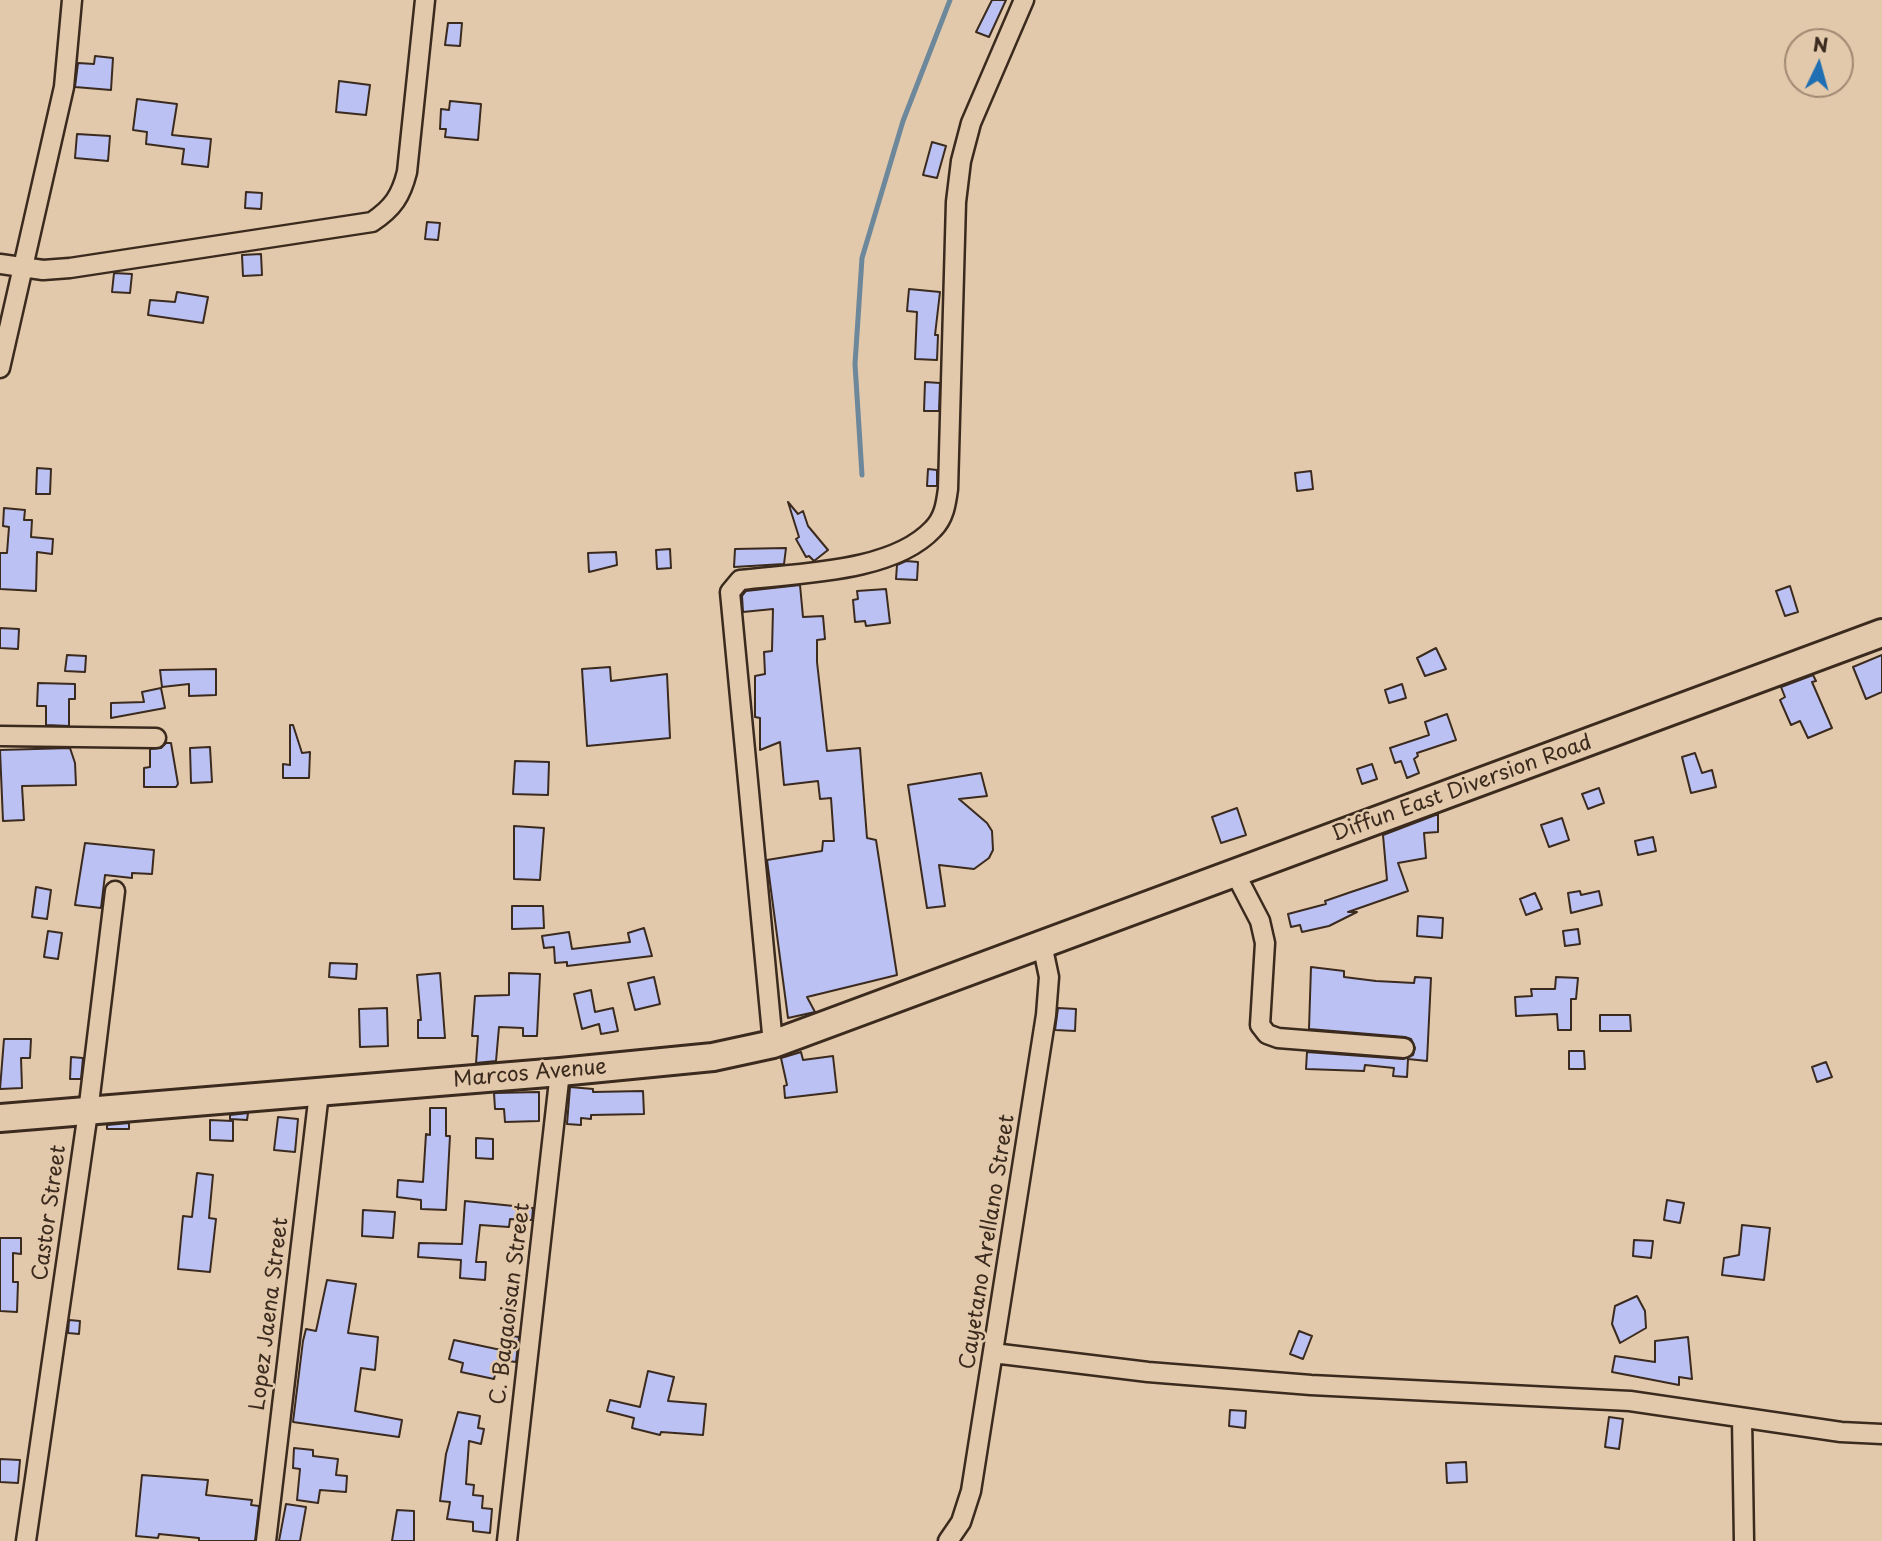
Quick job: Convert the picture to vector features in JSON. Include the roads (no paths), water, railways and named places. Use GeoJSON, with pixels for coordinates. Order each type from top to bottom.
{"type":"FeatureCollection","features":[{"type":"Feature","properties":{"kind":"main road","name":"Diffun East Diversion Road"},"geometry":{"type":"LineString","coordinates":[[1042,944],[1751,684],[1882,633]]}},
{"type":"Feature","properties":{"kind":"main road","name":"Marcos Avenue"},"geometry":{"type":"LineString","coordinates":[[0,1118],[319,1093],[713,1057],[773,1044],[1042,944]]}},
{"type":"Feature","properties":{"kind":"street"},"geometry":{"type":"LineString","coordinates":[[0,368],[64,87],[72,0]]}},
{"type":"Feature","properties":{"kind":"street"},"geometry":{"type":"LineString","coordinates":[[0,264],[43,270],[70,268],[372,222],[390,210],[401,194],[407,172],[425,0]]}},
{"type":"Feature","properties":{"kind":"street"},"geometry":{"type":"LineString","coordinates":[[773,1044],[730,592],[740,580],[875,562],[933,530],[944,513],[948,489],[957,202],[961,161],[971,123],[1024,0]]}},
{"type":"Feature","properties":{"kind":"street"},"geometry":{"type":"LineString","coordinates":[[0,736],[156,738]]}},
{"type":"Feature","properties":{"kind":"street"},"geometry":{"type":"LineString","coordinates":[[1235,873],[1261,921],[1265,943],[1260,1012],[1261,1025],[1267,1034],[1278,1038],[1404,1048]]}},
{"type":"Feature","properties":{"kind":"street","name":"Castor Street"},"geometry":{"type":"LineString","coordinates":[[26,1541],[88,1112],[115,891]]}},
{"type":"Feature","properties":{"kind":"street","name":"Cayetano Arellano Street"},"geometry":{"type":"LineString","coordinates":[[948,1541],[961,1522],[971,1491],[993,1353],[1046,1015],[1049,977],[1042,944]]}},
{"type":"Feature","properties":{"kind":"street","name":"C. Bagaoisan Street"},"geometry":{"type":"LineString","coordinates":[[507,1541],[560,1072]]}},
{"type":"Feature","properties":{"kind":"street","name":"Lopez Jaena Street"},"geometry":{"type":"LineString","coordinates":[[266,1541],[319,1093]]}},
{"type":"Feature","properties":{"kind":"street"},"geometry":{"type":"LineString","coordinates":[[993,1353],[1148,1372],[1311,1385],[1630,1401],[1841,1432],[1882,1434]]}},
{"type":"Feature","properties":{"kind":"street"},"geometry":{"type":"LineString","coordinates":[[1742,1418],[1744,1541]]}},
{"type":"Feature","properties":{"kind":"waterway"},"geometry":{"type":"LineString","coordinates":[[862,475],[855,364],[862,258],[903,121],[950,0]]}}]}
